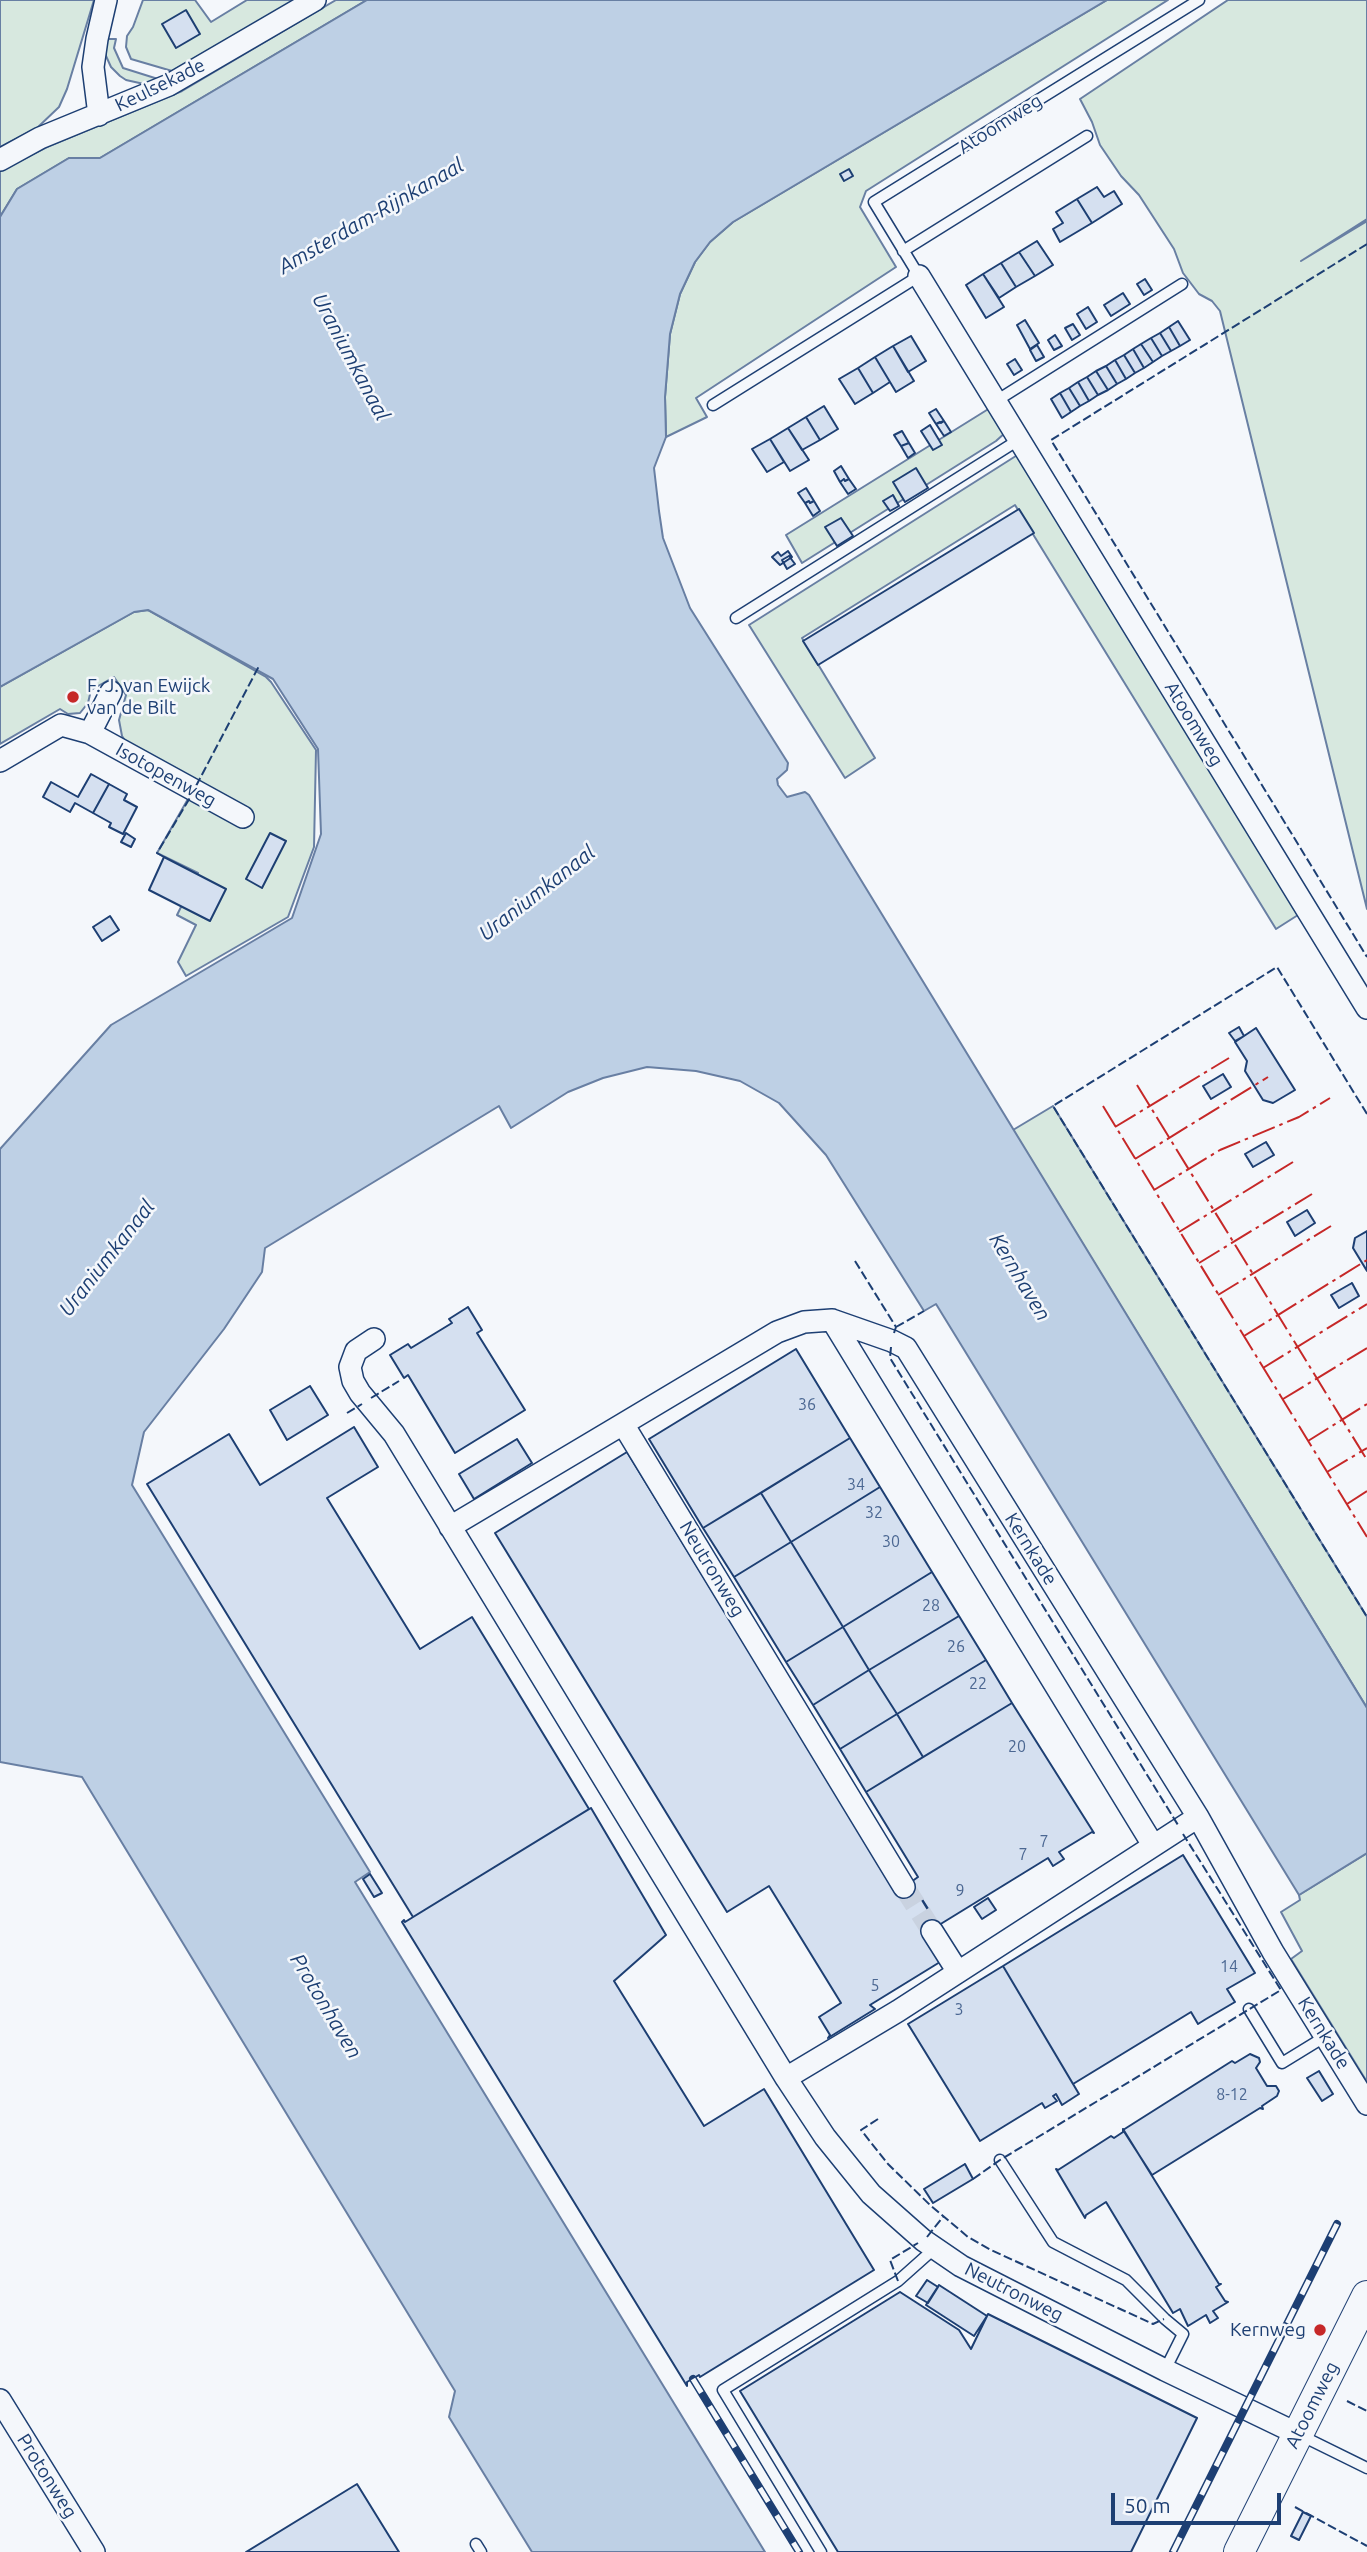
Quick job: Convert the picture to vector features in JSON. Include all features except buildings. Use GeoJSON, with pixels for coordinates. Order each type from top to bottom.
{"type":"FeatureCollection","features":[{"type":"Feature","properties":{"kind":"street"},"geometry":{"type":"LineString","coordinates":[[99,114],[93,67],[106,0]]}},
{"type":"Feature","properties":{"kind":"street","name":"Keulsekade"},"geometry":{"type":"LineString","coordinates":[[0,160],[40,138],[169,85],[315,0]]}},
{"type":"Feature","properties":{"kind":"street","name":"Atoomweg"},"geometry":{"type":"LineString","coordinates":[[919,276],[1367,1008]]}},
{"type":"Feature","properties":{"kind":"street"},"geometry":{"type":"LineString","coordinates":[[90,733],[111,692]]}},
{"type":"Feature","properties":{"kind":"street","name":"Isotopenweg"},"geometry":{"type":"LineString","coordinates":[[0,761],[61,725],[90,733],[243,817]]}},
{"type":"Feature","properties":{"kind":"street"},"geometry":{"type":"LineString","coordinates":[[832,1321],[1153,1845]]}},
{"type":"Feature","properties":{"kind":"street","name":"Kernkade"},"geometry":{"type":"LineString","coordinates":[[623,1424],[778,1332],[804,1322],[832,1321],[906,1348],[1198,1817],[1273,1952],[1367,2104]]}},
{"type":"Feature","properties":{"kind":"street","name":"Neutronweg"},"geometry":{"type":"LineString","coordinates":[[374,1339],[356,1351],[350,1367],[359,1393],[394,1434],[786,2078],[825,2137],[871,2194],[935,2248],[961,2266],[1298,2434]]}},
{"type":"Feature","properties":{"kind":"street"},"geometry":{"type":"LineString","coordinates":[[450,1527],[623,1424]]}},
{"type":"Feature","properties":{"kind":"street","name":"Neutronweg"},"geometry":{"type":"LineString","coordinates":[[623,1424],[904,1886]]}},
{"type":"Feature","properties":{"kind":"street"},"geometry":{"type":"LineString","coordinates":[[786,2078],[958,1972],[1198,1817]]}},
{"type":"Feature","properties":{"kind":"street"},"geometry":{"type":"LineString","coordinates":[[932,1931],[958,1972]]}},
{"type":"Feature","properties":{"kind":"street","name":"Atoomweg"},"geometry":{"type":"LineString","coordinates":[[1239,2552],[1367,2297]]}},
{"type":"Feature","properties":{"kind":"street","name":"Protonweg"},"geometry":{"type":"LineString","coordinates":[[0,2400],[94,2552]]}},
{"type":"Feature","properties":{"kind":"lane","name":"Atoomweg"},"geometry":{"type":"LineString","coordinates":[[919,276],[874,202],[1199,0]]}},
{"type":"Feature","properties":{"kind":"lane"},"geometry":{"type":"LineString","coordinates":[[903,251],[1087,136]]}},
{"type":"Feature","properties":{"kind":"lane"},"geometry":{"type":"LineString","coordinates":[[713,405],[919,276]]}},
{"type":"Feature","properties":{"kind":"lane"},"geometry":{"type":"LineString","coordinates":[[996,401],[1182,284]]}},
{"type":"Feature","properties":{"kind":"lane"},"geometry":{"type":"LineString","coordinates":[[736,618],[1020,439]]}},
{"type":"Feature","properties":{"kind":"lane"},"geometry":{"type":"LineString","coordinates":[[1249,2009],[1282,2063],[1326,2036]]}},
{"type":"Feature","properties":{"kind":"lane"},"geometry":{"type":"LineString","coordinates":[[1000,2160],[1053,2242],[1126,2280],[1183,2334],[1165,2370]]}},
{"type":"Feature","properties":{"kind":"lane"},"geometry":{"type":"LineString","coordinates":[[821,2552],[723,2390],[898,2281],[935,2248]]}},
{"type":"Feature","properties":{"kind":"lane"},"geometry":{"type":"LineString","coordinates":[[1298,2434],[1367,2468]]}},
{"type":"Feature","properties":{"kind":"shaded area"},"geometry":{"type":"Polygon","coordinates":[[[0,0],[94,0],[59,107],[37,128],[0,147],[0,0]]]}},
{"type":"Feature","properties":{"kind":"shaded area"},"geometry":{"type":"Polygon","coordinates":[[[143,0],[195,0],[211,22],[247,0],[295,0],[172,71],[131,59],[126,47],[127,36],[143,0]]]}},
{"type":"Feature","properties":{"kind":"shaded area"},"geometry":{"type":"Polygon","coordinates":[[[336,0],[367,0],[100,158],[69,158],[17,189],[0,217],[0,171],[47,147],[182,91],[336,0]]]}},
{"type":"Feature","properties":{"kind":"shaded area"},"geometry":{"type":"Polygon","coordinates":[[[1107,0],[1168,0],[866,191],[860,207],[896,267],[696,398],[707,417],[666,437],[665,397],[670,334],[680,294],[695,262],[710,242],[733,222],[1107,0]]]}},
{"type":"Feature","properties":{"kind":"shaded area"},"geometry":{"type":"Polygon","coordinates":[[[1228,0],[1367,0],[1367,219],[1301,261],[1367,221],[1367,909],[1220,311],[1212,301],[1199,294],[1183,273],[1174,249],[1139,195],[1121,176],[1100,145],[1080,99],[1228,0]]]}},
{"type":"Feature","properties":{"kind":"shaded area"},"geometry":{"type":"Polygon","coordinates":[[[116,39],[114,48],[123,68],[158,79],[144,84],[120,76],[111,67],[106,56],[106,41],[116,39]]]}},
{"type":"Feature","properties":{"kind":"shaded area"},"geometry":{"type":"Polygon","coordinates":[[[990,408],[1006,432],[996,441],[802,563],[786,535],[990,408]]]}},
{"type":"Feature","properties":{"kind":"shaded area"},"geometry":{"type":"Polygon","coordinates":[[[1019,454],[1298,915],[1276,929],[1015,505],[802,638],[875,758],[845,778],[749,625],[1019,454]]]}},
{"type":"Feature","properties":{"kind":"shaded area"},"geometry":{"type":"Polygon","coordinates":[[[148,610],[266,677],[316,750],[314,847],[288,917],[186,976],[178,962],[196,925],[177,915],[198,873],[157,853],[196,785],[126,742],[119,720],[126,695],[114,677],[91,690],[88,703],[80,713],[68,714],[60,709],[0,744],[0,687],[134,612],[148,610]]]}},
{"type":"Feature","properties":{"kind":"shaded area"},"geometry":{"type":"Polygon","coordinates":[[[1053,1106],[1367,1617],[1367,1708],[1013,1130],[1053,1106]]]}},
{"type":"Feature","properties":{"kind":"shaded area"},"geometry":{"type":"Polygon","coordinates":[[[1367,1853],[1367,2082],[1291,1959],[1302,1951],[1281,1912],[1300,1900],[1299,1895],[1367,1853]]]}},
{"type":"Feature","properties":{"kind":"water"},"geometry":{"type":"Polygon","coordinates":[[[367,0],[1107,0],[733,222],[710,242],[695,262],[680,294],[670,334],[665,397],[666,437],[654,468],[659,511],[663,538],[690,608],[788,763],[787,770],[777,779],[778,785],[787,797],[805,792],[809,795],[1367,1708],[1367,1853],[1299,1895],[936,1304],[924,1311],[826,1155],[779,1103],[740,1081],[696,1071],[647,1067],[603,1078],[568,1092],[511,1128],[499,1106],[265,1248],[262,1272],[224,1329],[144,1432],[132,1485],[370,1872],[355,1882],[765,2552],[532,2552],[449,2417],[455,2391],[82,1777],[0,1762],[0,1149],[111,1025],[292,918],[321,834],[318,749],[273,679],[148,610],[134,612],[0,687],[0,217],[17,189],[69,158],[100,158],[367,0]]]}},
{"type":"Feature","properties":{"kind":"tunnel"},"geometry":{"type":"LineString","coordinates":[[904,1887],[932,1931]]}},
{"type":"Feature","properties":{"kind":"railway"},"geometry":{"type":"LineString","coordinates":[[1173,2552],[1337,2224]]}},
{"type":"Feature","properties":{"kind":"railway"},"geometry":{"type":"LineString","coordinates":[[693,2379],[799,2552]]}},
{"type":"Feature","properties":{"kind":"fence"},"geometry":{"type":"LineString","coordinates":[[1367,244],[1051,440],[1367,957]]}},
{"type":"Feature","properties":{"kind":"fence"},"geometry":{"type":"LineString","coordinates":[[196,786],[259,666]]}},
{"type":"Feature","properties":{"kind":"fence"},"geometry":{"type":"LineString","coordinates":[[164,857],[157,853],[191,796]]}},
{"type":"Feature","properties":{"kind":"fence"},"geometry":{"type":"LineString","coordinates":[[1367,1114],[1277,967],[1053,1106],[1367,1617]]}},
{"type":"Feature","properties":{"kind":"fence"},"geometry":{"type":"LineString","coordinates":[[855,1261],[896,1327],[893,1336]]}},
{"type":"Feature","properties":{"kind":"fence"},"geometry":{"type":"LineString","coordinates":[[896,1327],[924,1311]]}},
{"type":"Feature","properties":{"kind":"fence"},"geometry":{"type":"LineString","coordinates":[[891,1347],[890,1358],[1178,1825]]}},
{"type":"Feature","properties":{"kind":"fence"},"geometry":{"type":"LineString","coordinates":[[371,1398],[399,1381]]}},
{"type":"Feature","properties":{"kind":"fence"},"geometry":{"type":"LineString","coordinates":[[347,1413],[362,1404]]}},
{"type":"Feature","properties":{"kind":"fence"},"geometry":{"type":"LineString","coordinates":[[973,2179],[1281,1990],[1183,1834]]}},
{"type":"Feature","properties":{"kind":"fence"},"geometry":{"type":"LineString","coordinates":[[878,2119],[861,2130],[888,2164],[968,2237],[1153,2324],[1164,2319]]}},
{"type":"Feature","properties":{"kind":"fence"},"geometry":{"type":"LineString","coordinates":[[927,2237],[943,2217]]}},
{"type":"Feature","properties":{"kind":"fence"},"geometry":{"type":"LineString","coordinates":[[898,2281],[890,2260],[918,2243]]}},
{"type":"Feature","properties":{"kind":"fence"},"geometry":{"type":"LineString","coordinates":[[1347,2401],[1367,2411]]}},
{"type":"Feature","properties":{"kind":"fence"},"geometry":{"type":"LineString","coordinates":[[1295,2507],[1367,2546]]}},
{"type":"Feature","properties":{"kind":"power"},"geometry":{"type":"LineString","coordinates":[[1115,1127],[1229,1058]]}},
{"type":"Feature","properties":{"kind":"power"},"geometry":{"type":"LineString","coordinates":[[1135,1159],[1268,1077]]}},
{"type":"Feature","properties":{"kind":"power"},"geometry":{"type":"LineString","coordinates":[[1137,1085],[1367,1460]]}},
{"type":"Feature","properties":{"kind":"power"},"geometry":{"type":"LineString","coordinates":[[1154,1190],[1220,1150],[1299,1117],[1330,1098]]}},
{"type":"Feature","properties":{"kind":"power"},"geometry":{"type":"LineString","coordinates":[[1103,1106],[1367,1537]]}},
{"type":"Feature","properties":{"kind":"power"},"geometry":{"type":"LineString","coordinates":[[1179,1232],[1293,1162]]}},
{"type":"Feature","properties":{"kind":"power"},"geometry":{"type":"LineString","coordinates":[[1199,1263],[1312,1194]]}},
{"type":"Feature","properties":{"kind":"power"},"geometry":{"type":"LineString","coordinates":[[1218,1295],[1331,1226]]}},
{"type":"Feature","properties":{"kind":"power"},"geometry":{"type":"LineString","coordinates":[[1244,1336],[1367,1260]]}},
{"type":"Feature","properties":{"kind":"power"},"geometry":{"type":"LineString","coordinates":[[1263,1368],[1367,1304]]}},
{"type":"Feature","properties":{"kind":"power"},"geometry":{"type":"LineString","coordinates":[[1283,1399],[1367,1348]]}},
{"type":"Feature","properties":{"kind":"power"},"geometry":{"type":"LineString","coordinates":[[1308,1441],[1367,1404]]}},
{"type":"Feature","properties":{"kind":"power"},"geometry":{"type":"LineString","coordinates":[[1327,1472],[1367,1448]]}},
{"type":"Feature","properties":{"kind":"power"},"geometry":{"type":"LineString","coordinates":[[1347,1504],[1367,1491]]}},
{"type":"Feature","properties":{"kind":"place","name":"F. J. van Ewijck van de Bilt"},"geometry":{"type":"Point","coordinates":[73,697]}},
{"type":"Feature","properties":{"kind":"place","name":"Kernweg"},"geometry":{"type":"Point","coordinates":[1320,2330]}},
{"type":"Feature","properties":{"kind":"water label","name":"Amsterdam-Rijnkanaal"},"geometry":{"type":"Point","coordinates":[371,216]}},
{"type":"Feature","properties":{"kind":"water label","name":"Uraniumkanaal"},"geometry":{"type":"Point","coordinates":[351,357]}},
{"type":"Feature","properties":{"kind":"water label","name":"Uraniumkanaal"},"geometry":{"type":"Point","coordinates":[537,893]}},
{"type":"Feature","properties":{"kind":"water label","name":"Uraniumkanaal"},"geometry":{"type":"Point","coordinates":[107,1258]}},
{"type":"Feature","properties":{"kind":"water label","name":"Kernhaven"},"geometry":{"type":"Point","coordinates":[1020,1277]}},
{"type":"Feature","properties":{"kind":"water label","name":"Protonhaven"},"geometry":{"type":"Point","coordinates":[326,2006]}}]}
